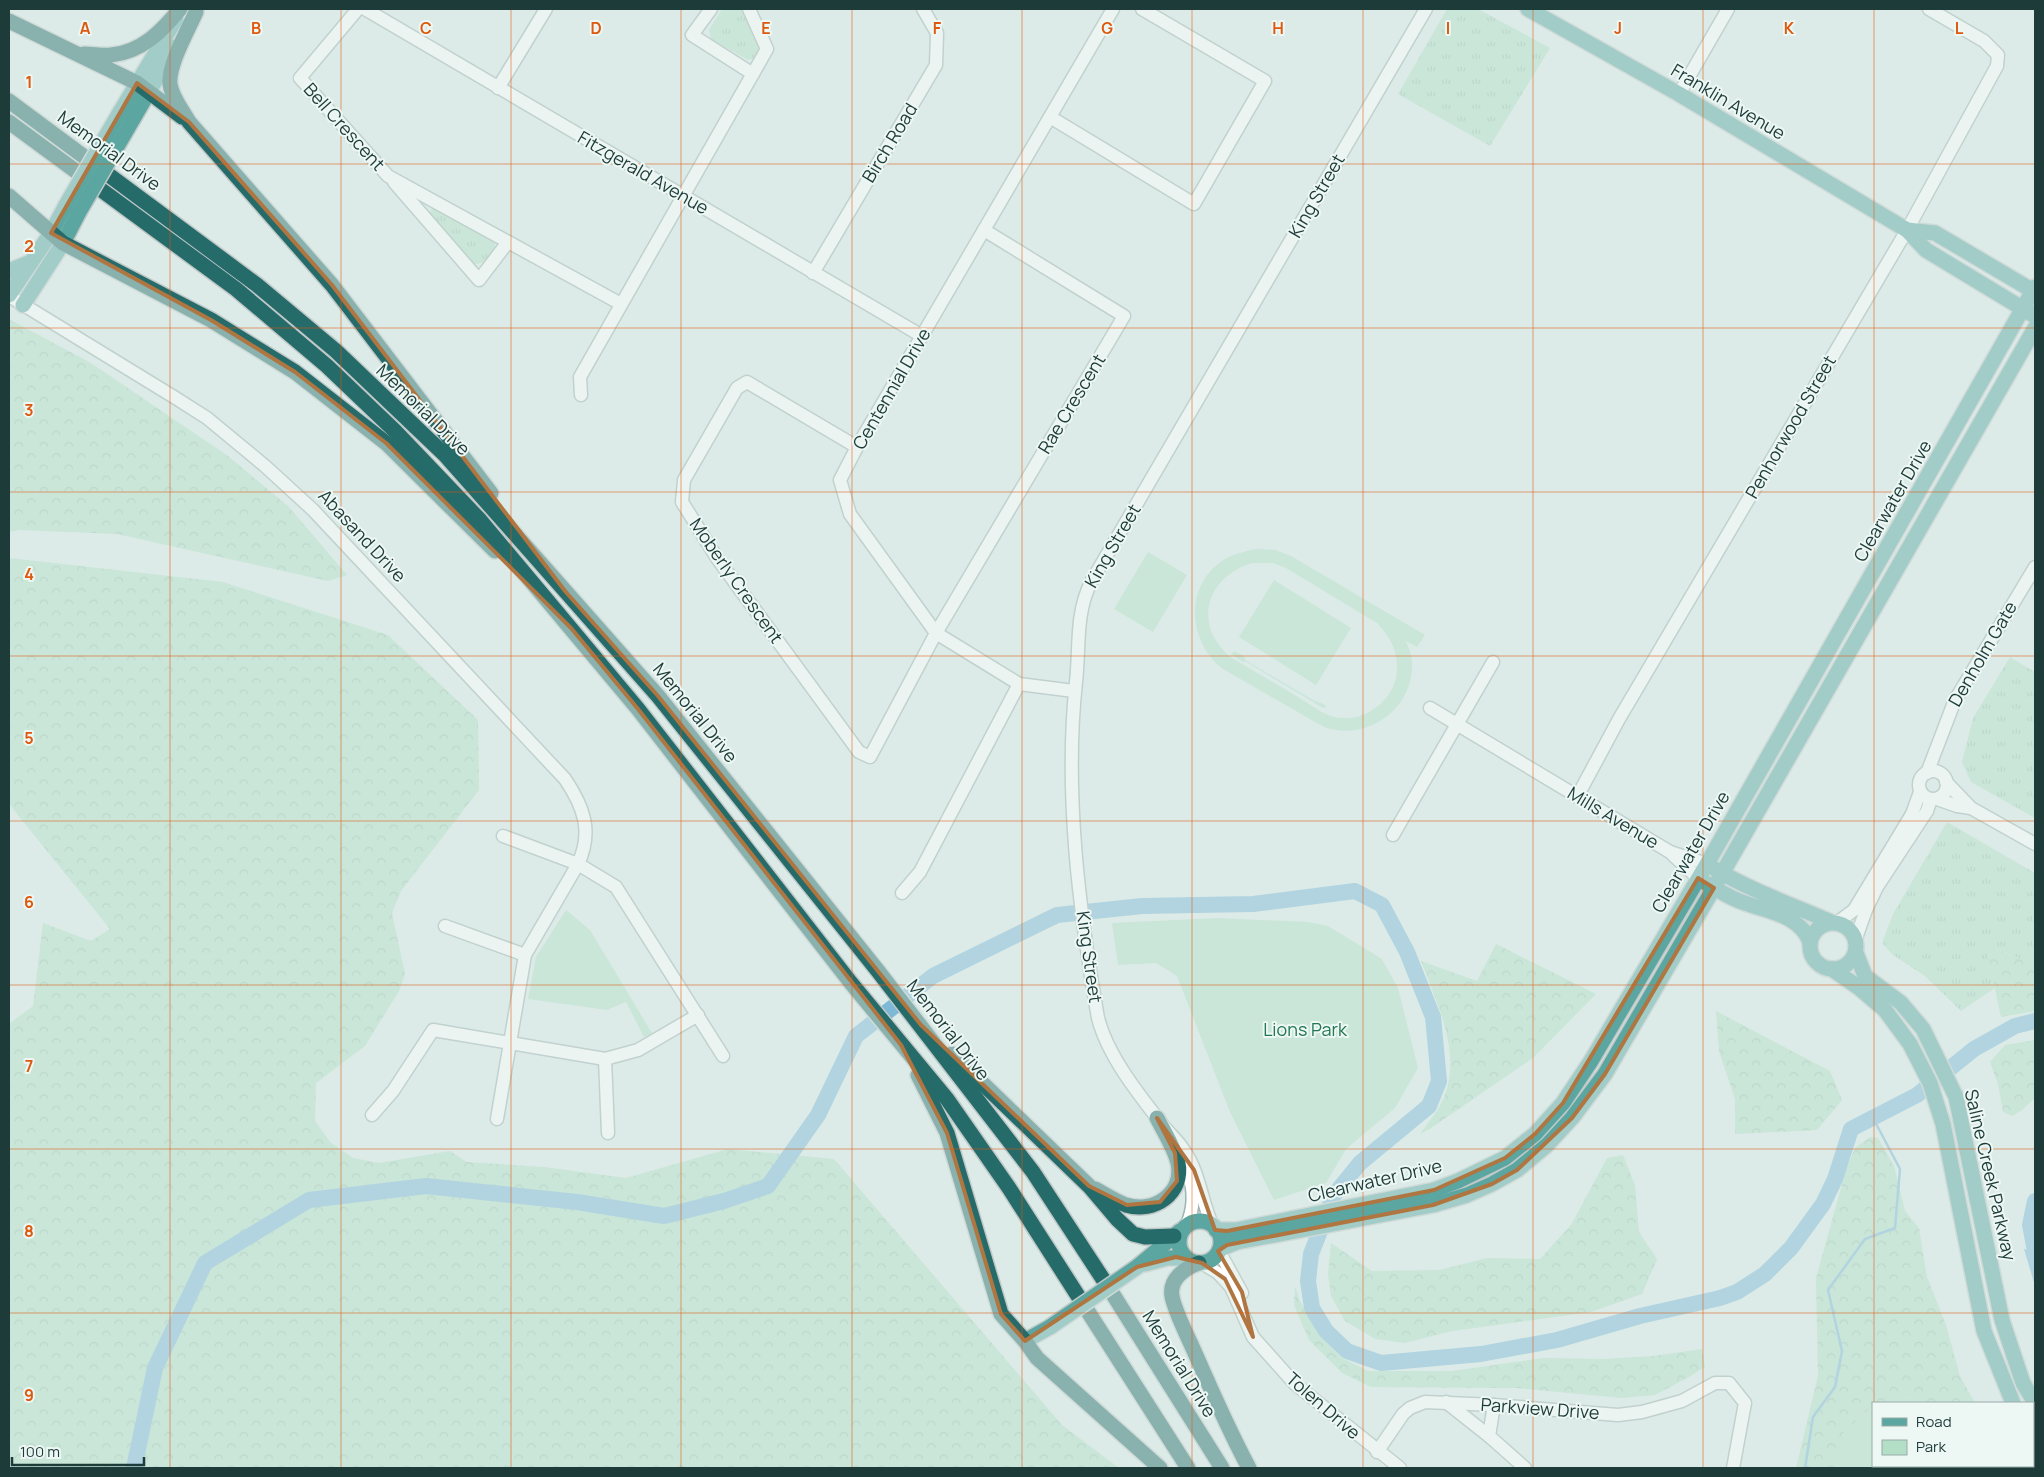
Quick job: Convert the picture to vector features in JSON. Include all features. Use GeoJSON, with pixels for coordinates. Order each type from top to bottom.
{"type":"FeatureCollection","features":[{"type":"Feature","properties":{"kind":"highway"},"geometry":{"type":"LineString","coordinates":[[78,54],[111,55],[139,48],[189,10]]}},
{"type":"Feature","properties":{"kind":"highway"},"geometry":{"type":"LineString","coordinates":[[189,10],[172,68],[170,84],[177,102],[189,122],[332,285],[565,591]]}},
{"type":"Feature","properties":{"kind":"highway"},"geometry":{"type":"LineString","coordinates":[[9,21],[143,87],[189,122]]}},
{"type":"Feature","properties":{"kind":"highway","name":"Memorial Drive"},"geometry":{"type":"LineString","coordinates":[[9,101],[257,285],[336,351],[445,455],[658,696],[921,1025],[1033,1172],[1114,1296],[1222,1468]]}},
{"type":"Feature","properties":{"kind":"highway","name":"Memorial Drive"},"geometry":{"type":"LineString","coordinates":[[9,122],[236,289],[327,366],[395,431],[480,520],[644,717],[850,983],[947,1099],[1009,1188],[1188,1468]]}},
{"type":"Feature","properties":{"kind":"highway"},"geometry":{"type":"LineString","coordinates":[[9,196],[57,238],[211,320],[295,372],[386,443],[571,628]]}},
{"type":"Feature","properties":{"kind":"highway"},"geometry":{"type":"LineString","coordinates":[[921,1025],[1089,1186],[1117,1219],[1133,1234],[1145,1237],[1181,1230]]}},
{"type":"Feature","properties":{"kind":"highway"},"geometry":{"type":"LineString","coordinates":[[901,1045],[947,1132],[1001,1314],[1037,1358],[1160,1468]]}},
{"type":"Feature","properties":{"kind":"highway"},"geometry":{"type":"LineString","coordinates":[[1089,1186],[1127,1205],[1151,1206],[1168,1197],[1178,1182],[1178,1163],[1175,1153],[1157,1118]]}},
{"type":"Feature","properties":{"kind":"highway"},"geometry":{"type":"LineString","coordinates":[[1196,1261],[1178,1275],[1173,1285],[1172,1295],[1232,1437],[1249,1468]]}},
{"type":"Feature","properties":{"kind":"main road","name":"Franklin Avenue"},"geometry":{"type":"LineString","coordinates":[[1528,9],[1679,94],[1907,230],[1926,250],[2030,313]]}},
{"type":"Feature","properties":{"kind":"main road"},"geometry":{"type":"LineString","coordinates":[[23,305],[73,208],[189,10]]}},
{"type":"Feature","properties":{"kind":"main road","name":"Franklin Avenue"},"geometry":{"type":"LineString","coordinates":[[1907,230],[1935,233],[2035,290]]}},
{"type":"Feature","properties":{"kind":"main road"},"geometry":{"type":"LineString","coordinates":[[9,296],[31,262],[57,238]]}},
{"type":"Feature","properties":{"kind":"main road"},"geometry":{"type":"LineString","coordinates":[[9,271],[31,262]]}},
{"type":"Feature","properties":{"kind":"main road","name":"Clearwater Drive"},"geometry":{"type":"LineString","coordinates":[[1408,1203],[1481,1171],[1505,1158],[1535,1134],[1563,1102],[1591,1060],[2030,313],[2035,290]]}},
{"type":"Feature","properties":{"kind":"main road","name":"Clearwater Drive"},"geometry":{"type":"LineString","coordinates":[[1220,1250],[1236,1236],[1408,1203],[1458,1198],[1492,1184],[1517,1170],[1547,1145],[1572,1118],[1605,1074],[1714,888],[2035,328]]}},
{"type":"Feature","properties":{"kind":"main road"},"geometry":{"type":"LineString","coordinates":[[1698,878],[1744,903],[1765,908],[1788,918],[1806,932],[1813,957],[1818,963],[1832,969],[1846,965],[1856,945],[1846,926],[1787,902],[1761,894],[1707,864]]}},
{"type":"Feature","properties":{"kind":"main road"},"geometry":{"type":"LineString","coordinates":[[1810,942],[1818,928],[1835,922]]}},
{"type":"Feature","properties":{"kind":"main road","name":"Saline Creek Parkway"},"geometry":{"type":"LineString","coordinates":[[1856,945],[1865,976],[1901,1003],[1923,1029],[1945,1071],[1961,1112],[2002,1320],[2023,1383],[2035,1403]]}},
{"type":"Feature","properties":{"kind":"main road","name":"Saline Creek Parkway"},"geometry":{"type":"LineString","coordinates":[[1832,969],[1858,987],[1885,1010],[1910,1044],[1930,1083],[1943,1124],[1984,1331],[2013,1402]]}},
{"type":"Feature","properties":{"kind":"main road"},"geometry":{"type":"LineString","coordinates":[[1025,1341],[1050,1327],[1137,1267],[1181,1230],[1199,1222],[1215,1228],[1219,1235],[1220,1250],[1210,1260],[1196,1261],[1167,1258],[1137,1267]]}},
{"type":"Feature","properties":{"kind":"main road","name":"Clearwater Drive"},"geometry":{"type":"LineString","coordinates":[[1215,1228],[1236,1236]]}},
{"type":"Feature","properties":{"kind":"main road"},"geometry":{"type":"LineString","coordinates":[[1181,1230],[1179,1244],[1182,1253],[1196,1261]]}},
{"type":"Feature","properties":{"kind":"street","name":"Bell Crescent"},"geometry":{"type":"LineString","coordinates":[[358,9],[300,78],[479,280],[508,242]]}},
{"type":"Feature","properties":{"kind":"street","name":"Fitzgerald Avenue"},"geometry":{"type":"LineString","coordinates":[[365,9],[922,336]]}},
{"type":"Feature","properties":{"kind":"street"},"geometry":{"type":"LineString","coordinates":[[498,88],[546,9]]}},
{"type":"Feature","properties":{"kind":"street"},"geometry":{"type":"LineString","coordinates":[[711,9],[692,36],[753,74]]}},
{"type":"Feature","properties":{"kind":"street"},"geometry":{"type":"LineString","coordinates":[[581,395],[580,377],[767,48],[748,9]]}},
{"type":"Feature","properties":{"kind":"street","name":"Birch Road"},"geometry":{"type":"LineString","coordinates":[[813,273],[936,65],[937,33],[923,9]]}},
{"type":"Feature","properties":{"kind":"street","name":"Centennial Drive"},"geometry":{"type":"LineString","coordinates":[[1074,691],[1019,684],[936,633],[850,514],[840,480],[857,446],[1113,9]]}},
{"type":"Feature","properties":{"kind":"street"},"geometry":{"type":"LineString","coordinates":[[1050,117],[1194,204],[1265,81],[1142,9]]}},
{"type":"Feature","properties":{"kind":"street","name":"King Street"},"geometry":{"type":"LineString","coordinates":[[1215,1228],[1204,1204],[1202,1190],[1194,1170],[1183,1148],[1157,1118],[1111,1052],[1102,1033],[1092,985],[1080,893],[1072,771],[1074,691],[1079,615],[1091,582],[1426,9]]}},
{"type":"Feature","properties":{"kind":"street"},"geometry":{"type":"LineString","coordinates":[[1679,94],[1728,9]]}},
{"type":"Feature","properties":{"kind":"street","name":"Penhorwood Street"},"geometry":{"type":"LineString","coordinates":[[1577,797],[1619,719],[1907,230],[1997,66],[1998,55],[1984,41],[1929,9]]}},
{"type":"Feature","properties":{"kind":"street","name":"Bell Crescent"},"geometry":{"type":"LineString","coordinates":[[388,176],[621,304]]}},
{"type":"Feature","properties":{"kind":"street","name":"Rae Crescent"},"geometry":{"type":"LineString","coordinates":[[936,633],[1124,316],[984,230]]}},
{"type":"Feature","properties":{"kind":"street","name":"Abasand Drive"},"geometry":{"type":"LineString","coordinates":[[9,296],[174,396],[207,418],[266,466],[313,510],[565,779],[577,798],[584,817],[585,848],[578,864],[525,955],[497,1119]]}},
{"type":"Feature","properties":{"kind":"street","name":"Moberly Crescent"},"geometry":{"type":"LineString","coordinates":[[857,446],[747,382],[737,388],[684,480],[682,502],[717,558],[859,752],[870,757],[936,633]]}},
{"type":"Feature","properties":{"kind":"street","name":"Denholm Gate"},"geometry":{"type":"LineString","coordinates":[[1927,773],[1955,700],[2034,571]]}},
{"type":"Feature","properties":{"kind":"street"},"geometry":{"type":"LineString","coordinates":[[1393,835],[1493,662]]}},
{"type":"Feature","properties":{"kind":"street"},"geometry":{"type":"LineString","coordinates":[[902,893],[920,872],[1019,684]]}},
{"type":"Feature","properties":{"kind":"street","name":"Mills Avenue"},"geometry":{"type":"LineString","coordinates":[[1430,708],[1670,852],[1698,878]]}},
{"type":"Feature","properties":{"kind":"street","name":"Denholm Gate"},"geometry":{"type":"LineString","coordinates":[[1942,737],[1944,779]]}},
{"type":"Feature","properties":{"kind":"street"},"geometry":{"type":"LineString","coordinates":[[1971,808],[1957,806],[1929,797],[1919,783],[1923,775],[1935,772],[1971,808],[2035,844]]}},
{"type":"Feature","properties":{"kind":"street"},"geometry":{"type":"LineString","coordinates":[[1835,922],[1854,910],[1912,814],[1929,797],[1945,790],[1944,779]]}},
{"type":"Feature","properties":{"kind":"street"},"geometry":{"type":"LineString","coordinates":[[1856,945],[1866,910],[1877,887],[1927,811],[1929,797]]}},
{"type":"Feature","properties":{"kind":"street"},"geometry":{"type":"LineString","coordinates":[[503,836],[578,864],[616,887],[723,1056]]}},
{"type":"Feature","properties":{"kind":"street","name":"Mills Avenue"},"geometry":{"type":"LineString","coordinates":[[1670,852],[1707,864]]}},
{"type":"Feature","properties":{"kind":"street"},"geometry":{"type":"LineString","coordinates":[[445,926],[525,955]]}},
{"type":"Feature","properties":{"kind":"street"},"geometry":{"type":"LineString","coordinates":[[372,1115],[393,1091],[433,1030],[606,1060],[638,1050],[698,1015]]}},
{"type":"Feature","properties":{"kind":"street"},"geometry":{"type":"LineString","coordinates":[[606,1060],[608,1133]]}},
{"type":"Feature","properties":{"kind":"street","name":"King Street"},"geometry":{"type":"LineString","coordinates":[[1172,1136],[1190,1175],[1191,1185],[1192,1208],[1181,1230]]}},
{"type":"Feature","properties":{"kind":"street","name":"Tolen Drive"},"geometry":{"type":"LineString","coordinates":[[1220,1250],[1242,1292],[1253,1336]]}},
{"type":"Feature","properties":{"kind":"street","name":"Tolen Drive"},"geometry":{"type":"LineString","coordinates":[[1196,1261],[1218,1273],[1231,1287],[1253,1336],[1295,1384],[1377,1452],[1400,1468]]}},
{"type":"Feature","properties":{"kind":"street","name":"Parkview Drive"},"geometry":{"type":"LineString","coordinates":[[1377,1452],[1403,1414],[1410,1408],[1425,1402],[1494,1405],[1618,1415],[1642,1412],[1682,1401],[1716,1383],[1729,1383],[1746,1403],[1730,1467]]}},
{"type":"Feature","properties":{"kind":"street"},"geometry":{"type":"LineString","coordinates":[[1446,1402],[1525,1468]]}},
{"type":"Feature","properties":{"kind":"street"},"geometry":{"type":"LineString","coordinates":[[1489,1436],[1494,1405]]}},
{"type":"Feature","properties":{"kind":"highlighted area"},"geometry":{"type":"Polygon","coordinates":[[[137,83],[189,122],[332,285],[565,591],[658,696],[921,1025],[1089,1186],[1127,1205],[1160,1202],[1177,1181],[1175,1153],[1157,1118],[1194,1170],[1215,1230],[1227,1231],[1434,1190],[1505,1158],[1535,1134],[1563,1103],[1698,878],[1714,888],[1605,1074],[1572,1118],[1517,1170],[1492,1184],[1433,1205],[1227,1245],[1218,1251],[1242,1292],[1253,1337],[1225,1279],[1202,1263],[1176,1257],[1137,1267],[1025,1341],[1001,1314],[947,1133],[901,1045],[638,709],[571,628],[386,443],[295,372],[211,320],[51,233],[137,83]]]}},
{"type":"Feature","properties":{"kind":"green space"},"geometry":{"type":"Polygon","coordinates":[[[722,9],[741,9],[753,25],[761,45],[756,58],[748,60],[711,39],[709,30],[722,9]]]}},
{"type":"Feature","properties":{"kind":"green space"},"geometry":{"type":"Polygon","coordinates":[[[1447,9],[1478,9],[1550,48],[1490,146],[1398,94],[1447,9]]]}},
{"type":"Feature","properties":{"kind":"green space"},"geometry":{"type":"Polygon","coordinates":[[[436,206],[488,236],[495,244],[495,248],[486,259],[481,263],[474,264],[432,216],[430,212],[436,206]]]}},
{"type":"Feature","properties":{"kind":"green space"},"geometry":{"type":"Polygon","coordinates":[[[9,319],[91,363],[228,456],[289,507],[347,575],[328,581],[117,534],[20,530],[9,532],[9,319]]]}},
{"type":"Feature","properties":{"kind":"green space"},"geometry":{"type":"Polygon","coordinates":[[[1256,549],[1275,550],[1291,556],[1425,635],[1417,647],[1406,641],[1412,661],[1410,681],[1405,695],[1396,708],[1384,718],[1371,726],[1356,730],[1324,727],[1223,669],[1211,657],[1202,643],[1197,628],[1195,612],[1197,596],[1203,582],[1213,569],[1227,558],[1238,553],[1256,549]],[[1252,563],[1236,570],[1223,579],[1214,591],[1209,604],[1208,618],[1219,646],[1232,658],[1331,716],[1352,718],[1372,710],[1387,697],[1393,688],[1396,678],[1396,655],[1387,635],[1377,623],[1286,568],[1273,563],[1252,563]]]}},
{"type":"Feature","properties":{"kind":"green space"},"geometry":{"type":"Polygon","coordinates":[[[1148,552],[1187,575],[1153,632],[1114,609],[1148,552]]]}},
{"type":"Feature","properties":{"kind":"green space"},"geometry":{"type":"Polygon","coordinates":[[[9,558],[223,582],[388,635],[478,720],[479,790],[401,891],[392,913],[405,974],[399,991],[365,1046],[316,1083],[315,1121],[331,1143],[353,1158],[379,1163],[450,1151],[467,1162],[544,1167],[626,1178],[728,1149],[834,1159],[1062,1425],[1119,1468],[9,1468],[9,1024],[33,1006],[43,923],[91,941],[110,929],[9,804],[9,558]]]}},
{"type":"Feature","properties":{"kind":"green space"},"geometry":{"type":"Polygon","coordinates":[[[1274,580],[1351,628],[1316,685],[1239,637],[1274,580]]]}},
{"type":"Feature","properties":{"kind":"green space"},"geometry":{"type":"Polygon","coordinates":[[[1234,651],[1245,657],[1245,660],[1326,707],[1323,708],[1245,661],[1243,662],[1231,654],[1234,651]]]}},
{"type":"Feature","properties":{"kind":"green space"},"geometry":{"type":"Polygon","coordinates":[[[2010,657],[2035,672],[2035,818],[1971,782],[1962,762],[1973,718],[2010,657]]]}},
{"type":"Feature","properties":{"kind":"green space"},"geometry":{"type":"Polygon","coordinates":[[[1947,822],[2035,873],[2035,965],[1999,950],[1988,956],[1995,988],[1961,1011],[1925,976],[1893,955],[1882,943],[1893,914],[1947,822]]]}},
{"type":"Feature","properties":{"kind":"green space"},"geometry":{"type":"Polygon","coordinates":[[[566,910],[590,930],[652,1033],[644,1037],[626,1002],[607,1010],[528,999],[536,957],[566,910]]]}},
{"type":"Feature","properties":{"kind":"green space","name":"Lions Park"},"geometry":{"type":"Polygon","coordinates":[[[1218,918],[1308,922],[1328,926],[1382,959],[1398,988],[1418,1068],[1395,1108],[1346,1149],[1326,1183],[1274,1200],[1230,1112],[1177,976],[1156,963],[1118,965],[1112,923],[1218,918]]]}},
{"type":"Feature","properties":{"kind":"green space"},"geometry":{"type":"Polygon","coordinates":[[[1496,944],[1596,994],[1533,1058],[1420,1134],[1438,1109],[1446,1091],[1450,1072],[1447,1034],[1421,961],[1477,981],[1496,944]]]}},
{"type":"Feature","properties":{"kind":"green space"},"geometry":{"type":"Polygon","coordinates":[[[1999,950],[2035,965],[2035,1011],[2001,1017],[1988,956],[1999,950]]]}},
{"type":"Feature","properties":{"kind":"green space"},"geometry":{"type":"Polygon","coordinates":[[[1716,1011],[1830,1071],[1842,1100],[1817,1130],[1735,1134],[1735,1099],[1719,1051],[1716,1011]]]}},
{"type":"Feature","properties":{"kind":"green space"},"geometry":{"type":"Polygon","coordinates":[[[2035,1040],[2035,1098],[2012,1116],[2003,1112],[1998,1084],[1990,1062],[2005,1045],[2035,1040]]]}},
{"type":"Feature","properties":{"kind":"green space"},"geometry":{"type":"Polygon","coordinates":[[[1870,1137],[1878,1138],[1894,1166],[1905,1211],[1919,1228],[1927,1277],[1946,1325],[1960,1376],[1974,1402],[1926,1402],[1919,1397],[1895,1398],[1885,1402],[1872,1402],[1872,1408],[1844,1433],[1836,1468],[1796,1468],[1818,1376],[1816,1278],[1846,1170],[1855,1148],[1870,1137]]]}},
{"type":"Feature","properties":{"kind":"green space"},"geometry":{"type":"Polygon","coordinates":[[[1623,1155],[1635,1185],[1639,1232],[1657,1259],[1642,1294],[1591,1312],[1452,1331],[1405,1343],[1375,1339],[1345,1321],[1331,1296],[1328,1275],[1331,1243],[1372,1271],[1439,1270],[1487,1258],[1540,1259],[1571,1225],[1607,1158],[1623,1155]]]}},
{"type":"Feature","properties":{"kind":"green space"},"geometry":{"type":"Polygon","coordinates":[[[1295,1286],[1300,1301],[1320,1336],[1342,1358],[1368,1371],[1452,1371],[1544,1358],[1604,1359],[1653,1356],[1702,1349],[1705,1367],[1655,1395],[1622,1398],[1517,1388],[1371,1387],[1342,1373],[1309,1340],[1294,1305],[1295,1286]]]}},
{"type":"Feature","properties":{"kind":"green space"},"geometry":{"type":"Polygon","coordinates":[[[1919,1397],[1926,1402],[1885,1402],[1895,1398],[1919,1397]]]}},
{"type":"Feature","properties":{"kind":"green space"},"geometry":{"type":"Polygon","coordinates":[[[1872,1408],[1872,1467],[2002,1468],[1836,1468],[1843,1433],[1872,1408]]]}},
{"type":"Feature","properties":{"kind":"water"},"geometry":{"type":"Polygon","coordinates":[[[2024,1249],[2035,1252],[2035,1286],[2024,1249]]]}},
{"type":"Feature","properties":{"kind":"waterway"},"geometry":{"type":"LineString","coordinates":[[134,1468],[155,1368],[205,1263],[309,1200],[426,1186],[577,1202],[664,1216],[724,1201],[768,1186],[818,1115],[856,1036],[933,976],[1057,915],[1142,906],[1253,904],[1355,891],[1382,905],[1407,952],[1433,1017],[1439,1081],[1429,1106],[1360,1163],[1334,1195],[1311,1254],[1308,1281],[1312,1308],[1326,1331],[1347,1351],[1381,1363],[1481,1354],[1557,1340],[1640,1316],[1720,1298],[1737,1292],[1765,1274],[1791,1248],[1823,1204],[1835,1179],[1851,1129],[1917,1095],[1974,1049],[2015,1026],[2035,1021]]}},
{"type":"Feature","properties":{"kind":"waterway"},"geometry":{"type":"LineString","coordinates":[[1805,1468],[1813,1417],[1835,1387],[1842,1351],[1828,1290],[1865,1239],[1895,1228],[1900,1169],[1873,1118]]}},
{"type":"Feature","properties":{"kind":"waterway"},"geometry":{"type":"LineString","coordinates":[[2035,1201],[2030,1225],[2035,1251]]}}]}
